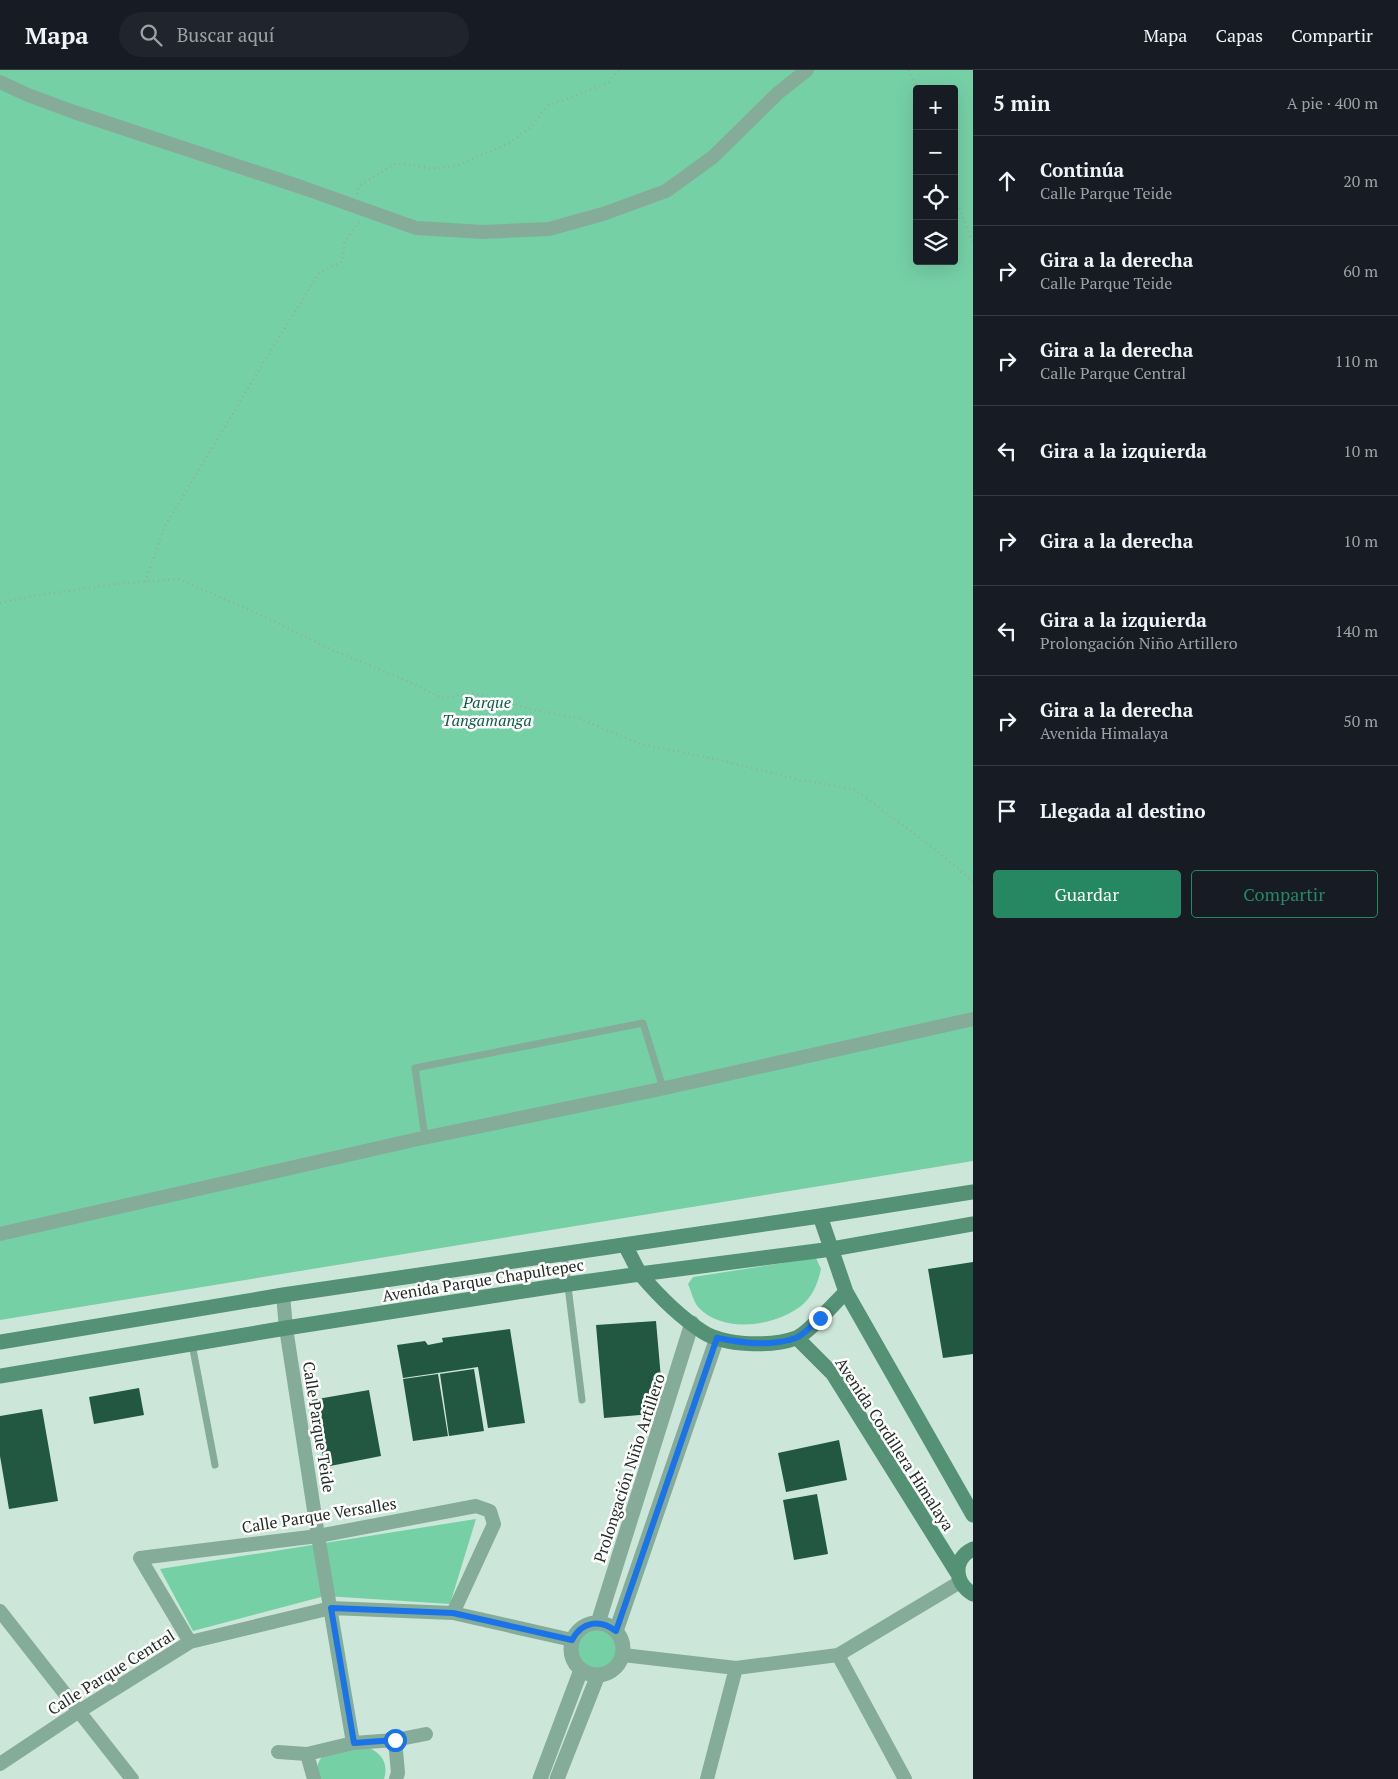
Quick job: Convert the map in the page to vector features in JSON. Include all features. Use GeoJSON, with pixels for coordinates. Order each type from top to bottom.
{"type":"FeatureCollection","features":[{"type":"Feature","properties":{"kind":"main road","name":"Avenida Parque Chapultepec"},"geometry":{"type":"LineString","coordinates":[[0,1342],[283,1294],[625,1245],[973,1192]]}},
{"type":"Feature","properties":{"kind":"main road","name":"Avenida Cordillera Himalaya"},"geometry":{"type":"LineString","coordinates":[[820,1216],[846,1292],[973,1515]]}},
{"type":"Feature","properties":{"kind":"main road","name":"Avenida Parque Chapultepec"},"geometry":{"type":"LineString","coordinates":[[0,1376],[286,1328],[569,1284],[832,1249],[973,1224]]}},
{"type":"Feature","properties":{"kind":"main road"},"geometry":{"type":"LineString","coordinates":[[625,1245],[640,1274],[671,1306],[704,1332],[717,1338],[769,1344],[797,1338],[846,1292]]}},
{"type":"Feature","properties":{"kind":"main road","name":"Avenida Cordillera Himalaya"},"geometry":{"type":"LineString","coordinates":[[797,1338],[833,1374],[964,1585],[973,1604]]}},
{"type":"Feature","properties":{"kind":"main road"},"geometry":{"type":"LineString","coordinates":[[964,1585],[958,1566],[961,1558],[973,1549]]}},
{"type":"Feature","properties":{"kind":"street"},"geometry":{"type":"LineString","coordinates":[[0,82],[28,95],[74,112],[301,187],[416,228],[483,232],[549,229],[603,214],[666,191],[713,157],[778,93],[807,70]]}},
{"type":"Feature","properties":{"kind":"street"},"geometry":{"type":"LineString","coordinates":[[0,1234],[425,1137],[663,1088],[973,1019]]}},
{"type":"Feature","properties":{"kind":"street","name":"Calle Parque Teide"},"geometry":{"type":"LineString","coordinates":[[283,1294],[286,1328],[318,1536],[354,1743]]}},
{"type":"Feature","properties":{"kind":"street","name":"Prolongación Niño Artillero"},"geometry":{"type":"LineString","coordinates":[[598,1623],[692,1323]]}},
{"type":"Feature","properties":{"kind":"street"},"geometry":{"type":"LineString","coordinates":[[616,1631],[717,1338]]}},
{"type":"Feature","properties":{"kind":"street","name":"Calle Parque Versalles"},"geometry":{"type":"LineString","coordinates":[[190,1642],[140,1558],[318,1536],[476,1506],[490,1511],[494,1524],[453,1613]]}},
{"type":"Feature","properties":{"kind":"street"},"geometry":{"type":"LineString","coordinates":[[622,1655],[736,1668],[838,1655],[964,1585]]}},
{"type":"Feature","properties":{"kind":"street","name":"Calle Parque Central"},"geometry":{"type":"LineString","coordinates":[[0,1764],[78,1712],[190,1642],[331,1608],[453,1613],[572,1640]]}},
{"type":"Feature","properties":{"kind":"street"},"geometry":{"type":"LineString","coordinates":[[0,1611],[132,1779]]}},
{"type":"Feature","properties":{"kind":"street"},"geometry":{"type":"LineString","coordinates":[[598,1623],[604,1624],[616,1631],[623,1646],[619,1663],[614,1669],[606,1674],[589,1674],[576,1664],[572,1656],[572,1640],[582,1627],[598,1623]]}},
{"type":"Feature","properties":{"kind":"street"},"geometry":{"type":"LineString","coordinates":[[838,1655],[901,1777]]}},
{"type":"Feature","properties":{"kind":"street"},"geometry":{"type":"LineString","coordinates":[[707,1779],[736,1668]]}},
{"type":"Feature","properties":{"kind":"street"},"geometry":{"type":"LineString","coordinates":[[540,1779],[582,1670]]}},
{"type":"Feature","properties":{"kind":"street"},"geometry":{"type":"LineString","coordinates":[[557,1779],[598,1675]]}},
{"type":"Feature","properties":{"kind":"street"},"geometry":{"type":"LineString","coordinates":[[278,1752],[306,1754],[354,1743],[395,1740],[426,1734]]}},
{"type":"Feature","properties":{"kind":"street"},"geometry":{"type":"LineString","coordinates":[[395,1740],[398,1773],[396,1779]]}},
{"type":"Feature","properties":{"kind":"street"},"geometry":{"type":"LineString","coordinates":[[306,1754],[314,1779]]}},
{"type":"Feature","properties":{"kind":"lane"},"geometry":{"type":"LineString","coordinates":[[425,1137],[415,1068],[643,1023],[663,1088]]}},
{"type":"Feature","properties":{"kind":"lane"},"geometry":{"type":"LineString","coordinates":[[564,1253],[582,1400]]}},
{"type":"Feature","properties":{"kind":"lane"},"geometry":{"type":"LineString","coordinates":[[192,1344],[214,1466]]}},
{"type":"Feature","properties":{"kind":"path"},"geometry":{"type":"LineString","coordinates":[[145,582],[165,526],[273,347],[320,272],[342,262],[345,241],[359,223],[352,206],[359,186],[396,163],[431,169],[455,166],[510,144],[532,126],[547,106],[608,83],[618,70]]}},
{"type":"Feature","properties":{"kind":"path"},"geometry":{"type":"LineString","coordinates":[[909,70],[915,85]]}},
{"type":"Feature","properties":{"kind":"path"},"geometry":{"type":"LineString","coordinates":[[958,205],[973,244]]}},
{"type":"Feature","properties":{"kind":"path"},"geometry":{"type":"LineString","coordinates":[[0,604],[39,595],[178,579],[260,614],[328,648],[398,677],[442,698],[473,693],[534,710],[578,718],[640,744],[720,760],[800,780],[854,789],[936,850],[973,882]]}},
{"type":"Feature","properties":{"kind":"green space","name":"Parque Tangamanga"},"geometry":{"type":"Polygon","coordinates":[[[0,70],[973,70],[973,1161],[0,1320],[0,70]]]}},
{"type":"Feature","properties":{"kind":"green space"},"geometry":{"type":"Polygon","coordinates":[[[816,1258],[821,1269],[817,1284],[809,1298],[790,1313],[764,1322],[735,1324],[709,1316],[697,1306],[688,1284],[693,1277],[816,1258]]]}},
{"type":"Feature","properties":{"kind":"green space"},"geometry":{"type":"Polygon","coordinates":[[[476,1519],[450,1604],[325,1596],[193,1631],[160,1569],[476,1519]]]}},
{"type":"Feature","properties":{"kind":"green space"},"geometry":{"type":"Polygon","coordinates":[[[597,1623],[611,1627],[619,1635],[623,1649],[619,1663],[611,1671],[597,1675],[583,1671],[575,1663],[571,1649],[575,1635],[583,1627],[597,1623]]]}},
{"type":"Feature","properties":{"kind":"green space"},"geometry":{"type":"Polygon","coordinates":[[[366,1746],[380,1755],[385,1768],[384,1779],[319,1779],[318,1765],[325,1752],[366,1746]]]}},
{"type":"Feature","properties":{"kind":"building"},"geometry":{"type":"Polygon","coordinates":[[[973,1262],[973,1354],[943,1358],[928,1269],[973,1262]]]}},
{"type":"Feature","properties":{"kind":"building"},"geometry":{"type":"Polygon","coordinates":[[[656,1321],[664,1413],[604,1418],[596,1325],[656,1321]]]}},
{"type":"Feature","properties":{"kind":"building"},"geometry":{"type":"Polygon","coordinates":[[[510,1329],[525,1423],[488,1428],[478,1367],[403,1378],[397,1345],[425,1341],[428,1345],[443,1342],[442,1338],[510,1329]]]}},
{"type":"Feature","properties":{"kind":"building"},"geometry":{"type":"Polygon","coordinates":[[[474,1369],[484,1431],[449,1436],[440,1374],[474,1369]]]}},
{"type":"Feature","properties":{"kind":"building"},"geometry":{"type":"Polygon","coordinates":[[[438,1374],[448,1436],[413,1441],[403,1379],[438,1374]]]}},
{"type":"Feature","properties":{"kind":"building"},"geometry":{"type":"Polygon","coordinates":[[[139,1388],[144,1415],[94,1424],[89,1397],[139,1388]]]}},
{"type":"Feature","properties":{"kind":"building"},"geometry":{"type":"Polygon","coordinates":[[[369,1390],[381,1456],[325,1467],[312,1400],[369,1390]]]}},
{"type":"Feature","properties":{"kind":"building"},"geometry":{"type":"Polygon","coordinates":[[[42,1409],[58,1501],[9,1509],[0,1456],[0,1416],[42,1409]]]}},
{"type":"Feature","properties":{"kind":"building"},"geometry":{"type":"Polygon","coordinates":[[[839,1440],[847,1480],[786,1492],[778,1453],[839,1440]]]}},
{"type":"Feature","properties":{"kind":"building"},"geometry":{"type":"Polygon","coordinates":[[[817,1494],[828,1554],[794,1560],[783,1500],[817,1494]]]}},
{"type":"Feature","properties":{"kind":"route"},"geometry":{"type":"LineString","coordinates":[[395,1740],[354,1743],[331,1608],[453,1613],[572,1640],[582,1627],[592,1623],[604,1624],[616,1631],[717,1338],[769,1344],[797,1338],[820,1318]]}}]}
